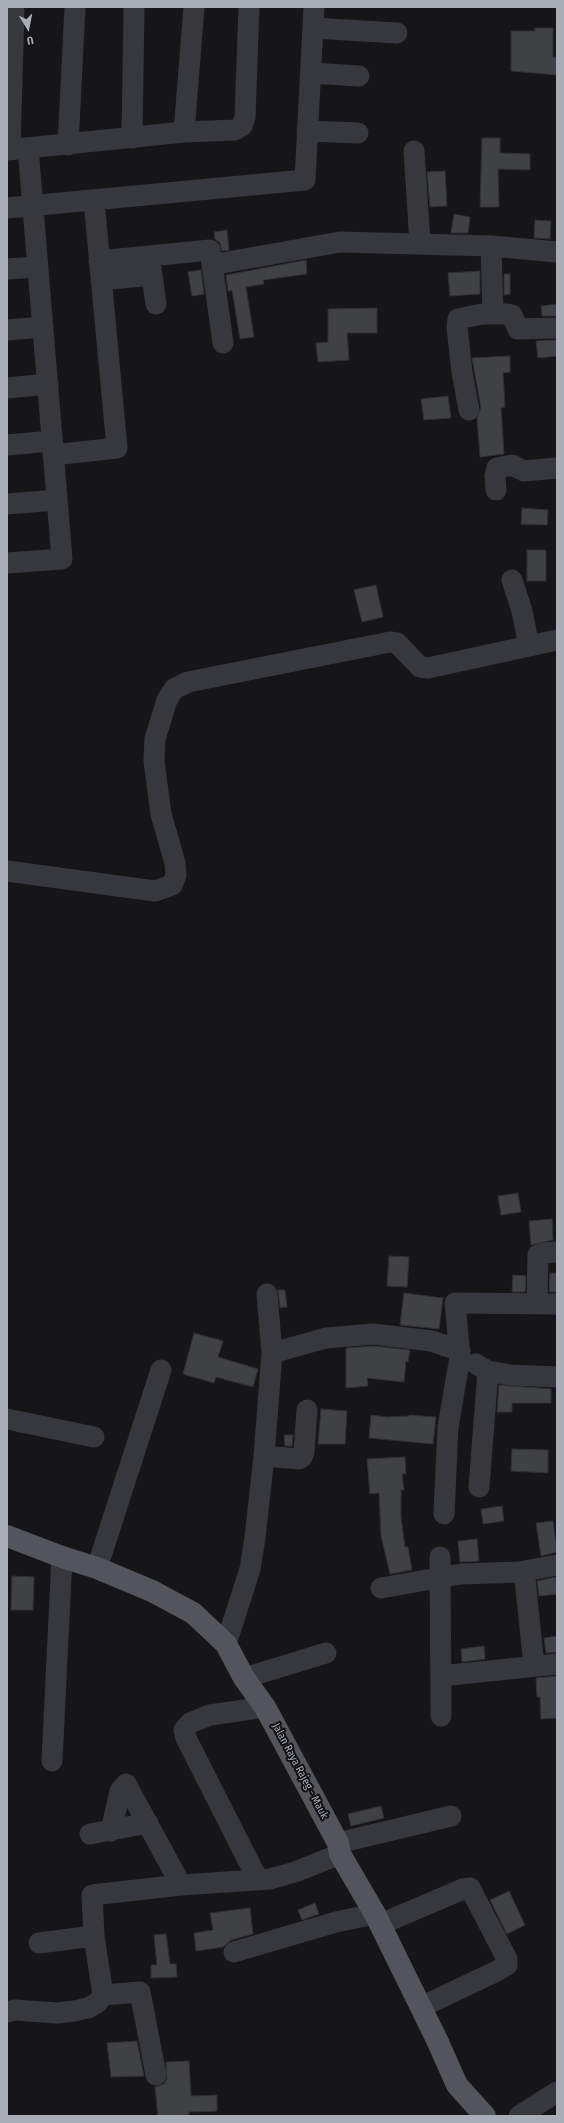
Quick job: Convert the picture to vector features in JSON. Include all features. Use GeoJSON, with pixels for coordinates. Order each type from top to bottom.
{"type":"FeatureCollection","features":[{"type":"Feature","properties":{"kind":"main road","name":"Jalan Raya Rajeg - Mauk"},"geometry":{"type":"LineString","coordinates":[[7,1536],[62,1557],[97,1568],[152,1591],[193,1613],[226,1644],[244,1678],[265,1708],[378,1919],[422,2007],[457,2085],[485,2116]]}},
{"type":"Feature","properties":{"kind":"street"},"geometry":{"type":"LineString","coordinates":[[68,145],[75,7]]}},
{"type":"Feature","properties":{"kind":"street"},"geometry":{"type":"LineString","coordinates":[[132,138],[134,7]]}},
{"type":"Feature","properties":{"kind":"street"},"geometry":{"type":"LineString","coordinates":[[184,132],[194,7]]}},
{"type":"Feature","properties":{"kind":"street"},"geometry":{"type":"LineString","coordinates":[[15,149],[68,145],[184,132],[235,130],[242,126],[244,117],[249,7]]}},
{"type":"Feature","properties":{"kind":"street"},"geometry":{"type":"LineString","coordinates":[[7,208],[305,180],[314,7]]}},
{"type":"Feature","properties":{"kind":"street"},"geometry":{"type":"LineString","coordinates":[[7,563],[62,559],[33,206],[15,149],[14,9]]}},
{"type":"Feature","properties":{"kind":"street"},"geometry":{"type":"LineString","coordinates":[[313,28],[397,33]]}},
{"type":"Feature","properties":{"kind":"street"},"geometry":{"type":"LineString","coordinates":[[311,74],[358,76]]}},
{"type":"Feature","properties":{"kind":"street"},"geometry":{"type":"LineString","coordinates":[[308,131],[358,133]]}},
{"type":"Feature","properties":{"kind":"street"},"geometry":{"type":"LineString","coordinates":[[414,151],[420,244]]}},
{"type":"Feature","properties":{"kind":"street"},"geometry":{"type":"LineString","coordinates":[[7,445],[53,448],[117,448],[94,201]]}},
{"type":"Feature","properties":{"kind":"street"},"geometry":{"type":"LineString","coordinates":[[222,262],[340,242],[491,246],[557,252]]}},
{"type":"Feature","properties":{"kind":"street"},"geometry":{"type":"LineString","coordinates":[[491,246],[494,314]]}},
{"type":"Feature","properties":{"kind":"street"},"geometry":{"type":"LineString","coordinates":[[100,270],[151,266],[210,250],[223,343]]}},
{"type":"Feature","properties":{"kind":"street"},"geometry":{"type":"LineString","coordinates":[[151,266],[156,304]]}},
{"type":"Feature","properties":{"kind":"street"},"geometry":{"type":"LineString","coordinates":[[7,269],[38,267]]}},
{"type":"Feature","properties":{"kind":"street"},"geometry":{"type":"LineString","coordinates":[[469,410],[462,372],[457,323],[458,319],[462,317],[494,314],[512,315],[518,329],[557,328]]}},
{"type":"Feature","properties":{"kind":"street"},"geometry":{"type":"LineString","coordinates":[[7,330],[43,327]]}},
{"type":"Feature","properties":{"kind":"street"},"geometry":{"type":"LineString","coordinates":[[7,388],[48,384]]}},
{"type":"Feature","properties":{"kind":"street"},"geometry":{"type":"LineString","coordinates":[[496,490],[494,476],[497,468],[512,465],[524,471],[557,468]]}},
{"type":"Feature","properties":{"kind":"street"},"geometry":{"type":"LineString","coordinates":[[7,504],[57,500]]}},
{"type":"Feature","properties":{"kind":"street"},"geometry":{"type":"LineString","coordinates":[[512,580],[522,611],[528,646]]}},
{"type":"Feature","properties":{"kind":"street"},"geometry":{"type":"LineString","coordinates":[[7,870],[155,891],[172,885],[176,875],[175,863],[161,814],[154,760],[155,739],[167,700],[174,689],[188,682],[390,642],[397,643],[420,667],[438,668],[557,640]]}},
{"type":"Feature","properties":{"kind":"street"},"geometry":{"type":"LineString","coordinates":[[444,1514],[448,1427],[460,1354],[456,1303],[547,1304],[538,1255],[557,1252]]}},
{"type":"Feature","properties":{"kind":"street"},"geometry":{"type":"LineString","coordinates":[[226,1644],[250,1569],[264,1456],[272,1353],[267,1294]]}},
{"type":"Feature","properties":{"kind":"street"},"geometry":{"type":"LineString","coordinates":[[272,1353],[326,1338],[373,1334],[432,1341],[460,1354],[488,1371],[510,1375],[557,1377]]}},
{"type":"Feature","properties":{"kind":"street"},"geometry":{"type":"LineString","coordinates":[[97,1568],[161,1370]]}},
{"type":"Feature","properties":{"kind":"street"},"geometry":{"type":"LineString","coordinates":[[479,1487],[488,1371]]}},
{"type":"Feature","properties":{"kind":"street"},"geometry":{"type":"LineString","coordinates":[[264,1456],[298,1459],[302,1457],[304,1452],[307,1410]]}},
{"type":"Feature","properties":{"kind":"street"},"geometry":{"type":"LineString","coordinates":[[7,1419],[94,1437]]}},
{"type":"Feature","properties":{"kind":"street"},"geometry":{"type":"LineString","coordinates":[[52,1761],[62,1557]]}},
{"type":"Feature","properties":{"kind":"street"},"geometry":{"type":"LineString","coordinates":[[381,1588],[440,1567],[462,1574],[520,1572],[557,1565]]}},
{"type":"Feature","properties":{"kind":"street"},"geometry":{"type":"LineString","coordinates":[[440,1567],[441,1716]]}},
{"type":"Feature","properties":{"kind":"street"},"geometry":{"type":"LineString","coordinates":[[520,1572],[525,1579],[534,1666]]}},
{"type":"Feature","properties":{"kind":"street"},"geometry":{"type":"LineString","coordinates":[[244,1678],[326,1653]]}},
{"type":"Feature","properties":{"kind":"street"},"geometry":{"type":"LineString","coordinates":[[441,1676],[557,1664]]}},
{"type":"Feature","properties":{"kind":"street"},"geometry":{"type":"LineString","coordinates":[[258,1880],[186,1738],[184,1730],[199,1718],[210,1715],[265,1708]]}},
{"type":"Feature","properties":{"kind":"street"},"geometry":{"type":"LineString","coordinates":[[111,1831],[120,1791],[124,1785],[128,1785],[181,1885]]}},
{"type":"Feature","properties":{"kind":"street"},"geometry":{"type":"LineString","coordinates":[[7,2012],[57,2013],[88,2008],[97,2003],[102,1995],[94,1936],[92,1894],[181,1885],[270,1879],[295,1872],[339,1848],[452,1816]]}},
{"type":"Feature","properties":{"kind":"street"},"geometry":{"type":"LineString","coordinates":[[90,1834],[148,1824]]}},
{"type":"Feature","properties":{"kind":"street"},"geometry":{"type":"LineString","coordinates":[[234,1952],[336,1922],[378,1919],[463,1889],[470,1888],[497,1938],[508,1962],[507,1965],[468,1986],[422,2007]]}},
{"type":"Feature","properties":{"kind":"street"},"geometry":{"type":"LineString","coordinates":[[39,1943],[94,1936]]}},
{"type":"Feature","properties":{"kind":"street"},"geometry":{"type":"LineString","coordinates":[[102,1995],[140,1992],[156,2075]]}},
{"type":"Feature","properties":{"kind":"street"},"geometry":{"type":"LineString","coordinates":[[519,2116],[550,2103]]}},
{"type":"Feature","properties":{"kind":"building"},"geometry":{"type":"Polygon","coordinates":[[[535,28],[553,28],[553,57],[557,57],[557,75],[511,71],[511,31],[535,31],[535,28]]]}},
{"type":"Feature","properties":{"kind":"building"},"geometry":{"type":"Polygon","coordinates":[[[482,138],[500,138],[500,153],[530,154],[530,170],[498,169],[499,207],[480,207],[482,138]]]}},
{"type":"Feature","properties":{"kind":"building"},"geometry":{"type":"Polygon","coordinates":[[[445,171],[447,206],[430,207],[427,172],[445,171]]]}},
{"type":"Feature","properties":{"kind":"building"},"geometry":{"type":"Polygon","coordinates":[[[454,214],[470,217],[468,233],[451,233],[454,214]]]}},
{"type":"Feature","properties":{"kind":"building"},"geometry":{"type":"Polygon","coordinates":[[[535,220],[551,221],[550,239],[534,238],[535,220]]]}},
{"type":"Feature","properties":{"kind":"building"},"geometry":{"type":"Polygon","coordinates":[[[227,230],[229,250],[222,251],[220,243],[215,239],[214,232],[227,230]]]}},
{"type":"Feature","properties":{"kind":"building"},"geometry":{"type":"Polygon","coordinates":[[[306,260],[307,274],[263,280],[264,284],[246,287],[254,337],[240,339],[232,290],[228,291],[226,275],[306,260]]]}},
{"type":"Feature","properties":{"kind":"building"},"geometry":{"type":"Polygon","coordinates":[[[201,270],[204,294],[192,296],[188,272],[201,270]]]}},
{"type":"Feature","properties":{"kind":"building"},"geometry":{"type":"Polygon","coordinates":[[[480,271],[480,294],[450,296],[448,273],[480,271]]]}},
{"type":"Feature","properties":{"kind":"building"},"geometry":{"type":"Polygon","coordinates":[[[504,274],[510,274],[510,294],[504,295],[504,274]]]}},
{"type":"Feature","properties":{"kind":"building"},"geometry":{"type":"Polygon","coordinates":[[[557,304],[557,316],[542,316],[541,306],[557,304]]]}},
{"type":"Feature","properties":{"kind":"building"},"geometry":{"type":"Polygon","coordinates":[[[377,308],[377,333],[347,333],[349,360],[318,362],[316,343],[328,342],[328,309],[377,308]]]}},
{"type":"Feature","properties":{"kind":"building"},"geometry":{"type":"Polygon","coordinates":[[[557,340],[557,356],[538,358],[536,341],[557,340]]]}},
{"type":"Feature","properties":{"kind":"building"},"geometry":{"type":"Polygon","coordinates":[[[510,356],[510,372],[503,373],[505,407],[501,408],[504,454],[480,457],[477,418],[481,408],[472,358],[510,356]]]}},
{"type":"Feature","properties":{"kind":"building"},"geometry":{"type":"Polygon","coordinates":[[[448,396],[451,418],[424,420],[421,399],[448,396]]]}},
{"type":"Feature","properties":{"kind":"building"},"geometry":{"type":"Polygon","coordinates":[[[522,508],[548,510],[547,525],[521,524],[522,508]]]}},
{"type":"Feature","properties":{"kind":"building"},"geometry":{"type":"Polygon","coordinates":[[[527,550],[546,550],[546,581],[527,581],[527,550]]]}},
{"type":"Feature","properties":{"kind":"building"},"geometry":{"type":"Polygon","coordinates":[[[376,585],[383,617],[362,622],[354,590],[376,585]]]}},
{"type":"Feature","properties":{"kind":"building"},"geometry":{"type":"Polygon","coordinates":[[[518,1193],[521,1212],[501,1215],[498,1196],[518,1193]]]}},
{"type":"Feature","properties":{"kind":"building"},"geometry":{"type":"Polygon","coordinates":[[[552,1219],[553,1240],[531,1245],[529,1221],[552,1219]]]}},
{"type":"Feature","properties":{"kind":"building"},"geometry":{"type":"Polygon","coordinates":[[[389,1256],[409,1257],[407,1287],[387,1286],[389,1256]]]}},
{"type":"Feature","properties":{"kind":"building"},"geometry":{"type":"Polygon","coordinates":[[[550,1273],[557,1273],[557,1292],[549,1292],[550,1273]]]}},
{"type":"Feature","properties":{"kind":"building"},"geometry":{"type":"Polygon","coordinates":[[[513,1275],[526,1276],[525,1292],[512,1292],[513,1275]]]}},
{"type":"Feature","properties":{"kind":"building"},"geometry":{"type":"Polygon","coordinates":[[[278,1290],[285,1290],[287,1307],[280,1308],[278,1290]]]}},
{"type":"Feature","properties":{"kind":"building"},"geometry":{"type":"Polygon","coordinates":[[[404,1293],[443,1298],[439,1329],[400,1325],[404,1293]]]}},
{"type":"Feature","properties":{"kind":"building"},"geometry":{"type":"Polygon","coordinates":[[[194,1333],[223,1341],[218,1357],[258,1369],[253,1387],[216,1377],[214,1383],[183,1374],[194,1333]]]}},
{"type":"Feature","properties":{"kind":"building"},"geometry":{"type":"Polygon","coordinates":[[[373,1346],[410,1350],[408,1362],[406,1361],[404,1382],[367,1378],[368,1386],[346,1388],[346,1348],[373,1346]]]}},
{"type":"Feature","properties":{"kind":"building"},"geometry":{"type":"Polygon","coordinates":[[[499,1385],[551,1389],[551,1403],[512,1403],[512,1412],[497,1412],[499,1385]]]}},
{"type":"Feature","properties":{"kind":"building"},"geometry":{"type":"Polygon","coordinates":[[[321,1409],[347,1411],[345,1444],[318,1444],[321,1409]]]}},
{"type":"Feature","properties":{"kind":"building"},"geometry":{"type":"Polygon","coordinates":[[[371,1415],[387,1417],[409,1415],[436,1417],[433,1444],[369,1438],[371,1415]]]}},
{"type":"Feature","properties":{"kind":"building"},"geometry":{"type":"Polygon","coordinates":[[[284,1435],[293,1435],[292,1446],[285,1446],[284,1435]]]}},
{"type":"Feature","properties":{"kind":"building"},"geometry":{"type":"Polygon","coordinates":[[[512,1449],[548,1450],[548,1473],[511,1471],[512,1449]]]}},
{"type":"Feature","properties":{"kind":"building"},"geometry":{"type":"Polygon","coordinates":[[[405,1457],[406,1474],[402,1474],[404,1490],[401,1490],[401,1517],[405,1547],[408,1547],[412,1570],[390,1574],[381,1536],[379,1493],[370,1494],[367,1459],[405,1457]]]}},
{"type":"Feature","properties":{"kind":"building"},"geometry":{"type":"Polygon","coordinates":[[[502,1506],[504,1521],[483,1524],[481,1509],[502,1506]]]}},
{"type":"Feature","properties":{"kind":"building"},"geometry":{"type":"Polygon","coordinates":[[[553,1521],[557,1552],[541,1556],[536,1523],[553,1521]]]}},
{"type":"Feature","properties":{"kind":"building"},"geometry":{"type":"Polygon","coordinates":[[[477,1539],[479,1561],[460,1562],[458,1541],[477,1539]]]}},
{"type":"Feature","properties":{"kind":"building"},"geometry":{"type":"Polygon","coordinates":[[[12,1576],[34,1577],[33,1610],[11,1610],[12,1576]]]}},
{"type":"Feature","properties":{"kind":"building"},"geometry":{"type":"Polygon","coordinates":[[[556,1577],[557,1594],[539,1596],[537,1581],[556,1577]]]}},
{"type":"Feature","properties":{"kind":"building"},"geometry":{"type":"Polygon","coordinates":[[[557,1636],[557,1652],[546,1653],[544,1638],[557,1636]]]}},
{"type":"Feature","properties":{"kind":"building"},"geometry":{"type":"Polygon","coordinates":[[[484,1646],[485,1659],[462,1662],[461,1649],[484,1646]]]}},
{"type":"Feature","properties":{"kind":"building"},"geometry":{"type":"Polygon","coordinates":[[[557,1676],[557,1718],[541,1719],[540,1697],[537,1697],[536,1678],[557,1676]]]}},
{"type":"Feature","properties":{"kind":"building"},"geometry":{"type":"Polygon","coordinates":[[[381,1806],[384,1818],[351,1826],[348,1814],[381,1806]]]}},
{"type":"Feature","properties":{"kind":"building"},"geometry":{"type":"Polygon","coordinates":[[[509,1891],[525,1925],[507,1934],[490,1900],[509,1891]]]}},
{"type":"Feature","properties":{"kind":"building"},"geometry":{"type":"Polygon","coordinates":[[[315,1903],[319,1914],[302,1920],[298,1910],[315,1903]]]}},
{"type":"Feature","properties":{"kind":"building"},"geometry":{"type":"Polygon","coordinates":[[[250,1908],[253,1934],[231,1940],[223,1947],[196,1951],[194,1933],[213,1930],[210,1913],[250,1908]]]}},
{"type":"Feature","properties":{"kind":"building"},"geometry":{"type":"Polygon","coordinates":[[[166,1934],[170,1964],[176,1964],[177,1977],[151,1978],[151,1965],[157,1965],[154,1935],[166,1934]]]}},
{"type":"Feature","properties":{"kind":"building"},"geometry":{"type":"Polygon","coordinates":[[[137,2041],[144,2076],[111,2077],[107,2043],[137,2041]]]}},
{"type":"Feature","properties":{"kind":"building"},"geometry":{"type":"Polygon","coordinates":[[[189,2061],[191,2096],[217,2095],[217,2111],[189,2112],[189,2116],[158,2116],[155,2087],[164,2084],[167,2079],[166,2062],[189,2061]]]}}]}
